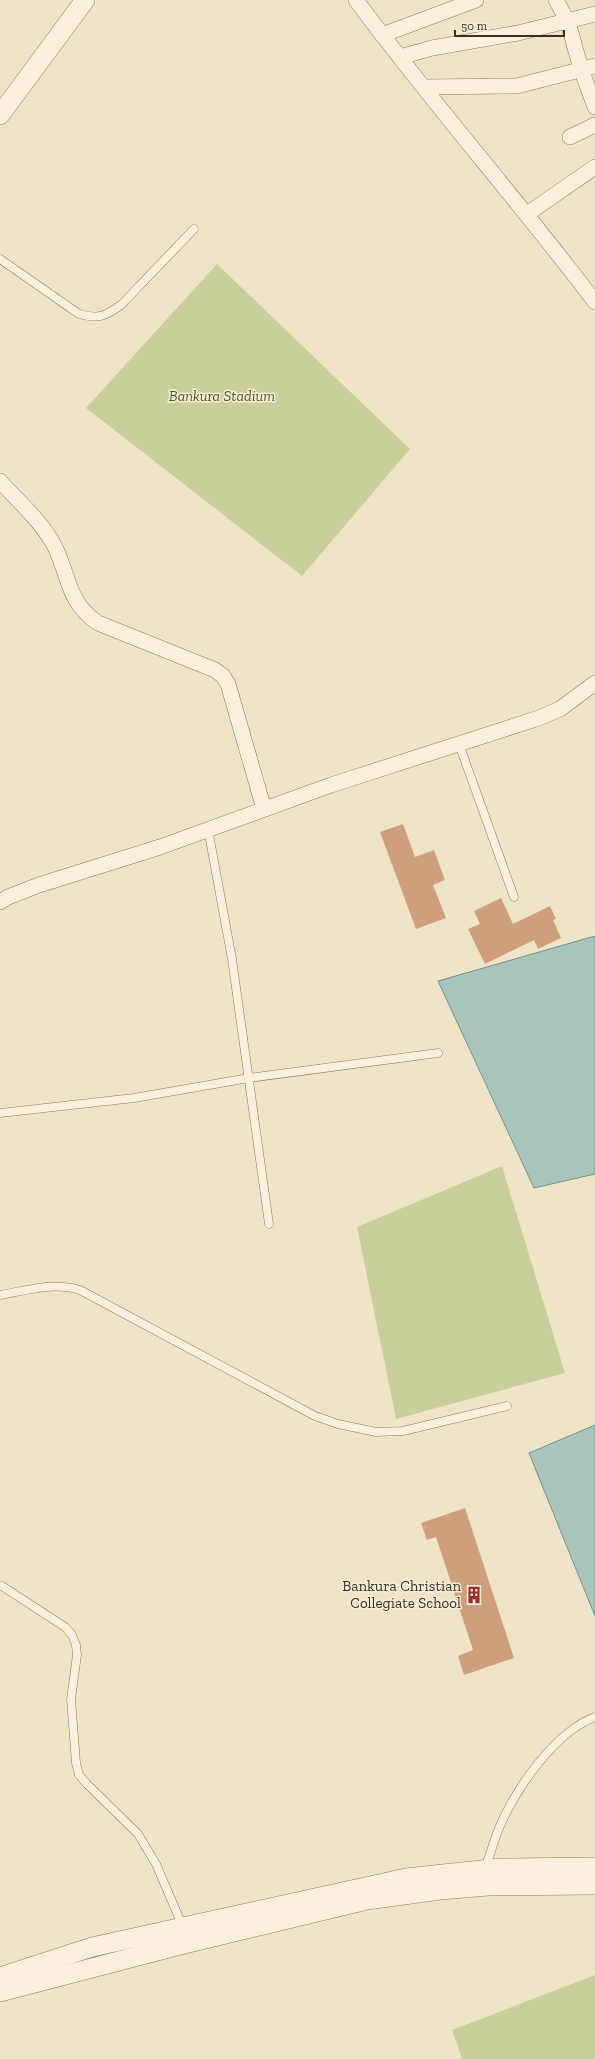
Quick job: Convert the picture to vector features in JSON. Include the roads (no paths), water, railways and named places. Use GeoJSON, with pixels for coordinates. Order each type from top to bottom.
{"type":"FeatureCollection","features":[{"type":"Feature","properties":{"kind":"street"},"geometry":{"type":"LineString","coordinates":[[0,115],[86,0]]}},
{"type":"Feature","properties":{"kind":"street"},"geometry":{"type":"LineString","coordinates":[[356,0],[382,35],[527,214],[595,302]]}},
{"type":"Feature","properties":{"kind":"street"},"geometry":{"type":"LineString","coordinates":[[382,35],[476,0]]}},
{"type":"Feature","properties":{"kind":"street"},"geometry":{"type":"LineString","coordinates":[[556,0],[568,22],[588,68],[595,107]]}},
{"type":"Feature","properties":{"kind":"street"},"geometry":{"type":"LineString","coordinates":[[400,57],[432,48],[467,43],[568,22],[595,14]]}},
{"type":"Feature","properties":{"kind":"street"},"geometry":{"type":"LineString","coordinates":[[424,87],[517,86],[588,68]]}},
{"type":"Feature","properties":{"kind":"street"},"geometry":{"type":"LineString","coordinates":[[570,137],[595,125]]}},
{"type":"Feature","properties":{"kind":"street"},"geometry":{"type":"LineString","coordinates":[[527,214],[595,167]]}},
{"type":"Feature","properties":{"kind":"street"},"geometry":{"type":"LineString","coordinates":[[0,481],[39,524],[54,545],[70,589],[86,615],[98,623],[205,666],[223,676],[228,684],[264,810]]}},
{"type":"Feature","properties":{"kind":"street"},"geometry":{"type":"LineString","coordinates":[[0,902],[8,897],[39,885],[160,847],[331,785],[553,712],[574,700],[595,683]]}},
{"type":"Feature","properties":{"kind":"street"},"geometry":{"type":"LineString","coordinates":[[0,1977],[92,1947],[406,1878],[485,1870],[595,1867]]}},
{"type":"Feature","properties":{"kind":"street"},"geometry":{"type":"LineString","coordinates":[[0,1992],[180,1945],[367,1900],[440,1890],[488,1886],[595,1885]]}},
{"type":"Feature","properties":{"kind":"lane"},"geometry":{"type":"LineString","coordinates":[[0,259],[79,314],[94,318],[107,315],[121,305],[194,229]]}},
{"type":"Feature","properties":{"kind":"lane"},"geometry":{"type":"LineString","coordinates":[[459,744],[514,897]]}},
{"type":"Feature","properties":{"kind":"lane"},"geometry":{"type":"LineString","coordinates":[[208,830],[232,958],[269,1224]]}},
{"type":"Feature","properties":{"kind":"lane"},"geometry":{"type":"LineString","coordinates":[[0,1113],[134,1098],[248,1078],[438,1053]]}},
{"type":"Feature","properties":{"kind":"lane"},"geometry":{"type":"LineString","coordinates":[[0,1295],[64,1285],[80,1290],[301,1409],[338,1424],[376,1432],[403,1431],[507,1406]]}},
{"type":"Feature","properties":{"kind":"lane"},"geometry":{"type":"LineString","coordinates":[[2,1586],[65,1627],[72,1635],[76,1645],[77,1655],[71,1699],[76,1763],[79,1774],[86,1784],[138,1834],[156,1864],[183,1927]]}},
{"type":"Feature","properties":{"kind":"lane"},"geometry":{"type":"LineString","coordinates":[[485,1870],[501,1825],[518,1794],[542,1757],[563,1736],[586,1720],[595,1717]]}},
{"type":"Feature","properties":{"kind":"water"},"geometry":{"type":"Polygon","coordinates":[[[595,936],[595,1174],[534,1188],[438,981],[595,936]]]}},
{"type":"Feature","properties":{"kind":"water"},"geometry":{"type":"Polygon","coordinates":[[[595,1425],[595,1616],[529,1453],[595,1425]]]}},
{"type":"Feature","properties":{"kind":"place","name":"Bankura Christian Collegiate School"},"geometry":{"type":"Point","coordinates":[474,1595]}},
{"type":"Feature","properties":{"kind":"park label","name":"Bankura Stadium"},"geometry":{"type":"Point","coordinates":[222,396]}}]}
